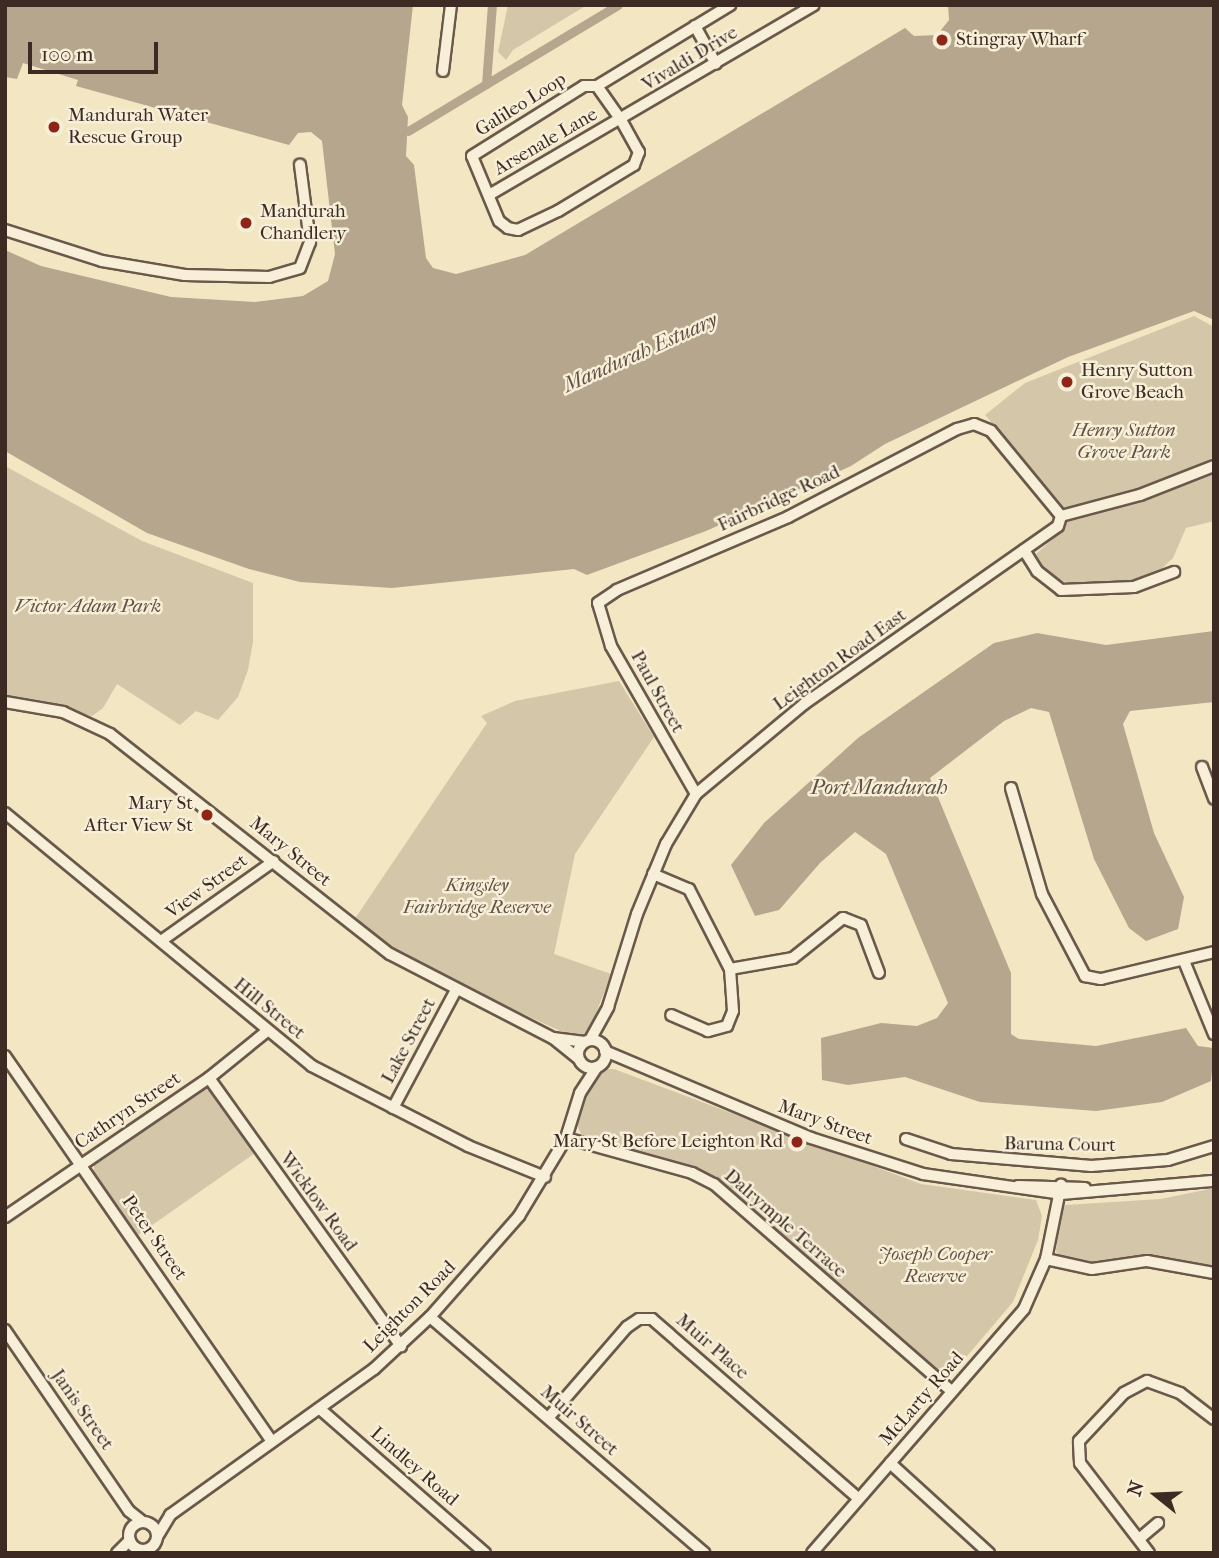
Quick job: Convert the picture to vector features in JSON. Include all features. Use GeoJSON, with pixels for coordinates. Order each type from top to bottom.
{"type":"FeatureCollection","features":[{"type":"Feature","properties":{"kind":"street"},"geometry":{"type":"LineString","coordinates":[[443,71],[451,5]]}},
{"type":"Feature","properties":{"kind":"street"},"geometry":{"type":"LineString","coordinates":[[597,86],[730,5]]}},
{"type":"Feature","properties":{"kind":"street","name":"Vivaldi Drive"},"geometry":{"type":"LineString","coordinates":[[621,120],[809,6]]}},
{"type":"Feature","properties":{"kind":"street"},"geometry":{"type":"LineString","coordinates":[[695,26],[716,64]]}},
{"type":"Feature","properties":{"kind":"street","name":"Galileo Loop"},"geometry":{"type":"LineString","coordinates":[[584,86],[597,86],[621,120],[639,152],[634,165],[558,211],[518,230],[508,228],[499,221],[471,156],[584,86]]}},
{"type":"Feature","properties":{"kind":"street","name":"Arsenale Lane"},"geometry":{"type":"LineString","coordinates":[[489,195],[621,120]]}},
{"type":"Feature","properties":{"kind":"street"},"geometry":{"type":"LineString","coordinates":[[5,230],[102,261],[185,275],[268,277],[300,268],[310,242],[300,165]]}},
{"type":"Feature","properties":{"kind":"street","name":"Fairbridge Road"},"geometry":{"type":"LineString","coordinates":[[598,603],[617,590],[788,517],[957,429],[974,424],[991,431],[1061,516]]}},
{"type":"Feature","properties":{"kind":"street"},"geometry":{"type":"LineString","coordinates":[[1061,516],[1140,495],[1214,466]]}},
{"type":"Feature","properties":{"kind":"street","name":"Leighton Road East"},"geometry":{"type":"LineString","coordinates":[[588,1041],[608,1007],[653,874],[696,794],[804,704],[1058,526],[1061,516]]}},
{"type":"Feature","properties":{"kind":"street"},"geometry":{"type":"LineString","coordinates":[[1024,550],[1037,571],[1061,590],[1134,586],[1174,572]]}},
{"type":"Feature","properties":{"kind":"street","name":"Paul Street"},"geometry":{"type":"LineString","coordinates":[[598,603],[611,646],[696,794]]}},
{"type":"Feature","properties":{"kind":"street","name":"Mary Street"},"geometry":{"type":"LineString","coordinates":[[5,702],[63,712],[110,734],[390,954],[554,1038],[580,1061],[599,1066],[630,1066]]}},
{"type":"Feature","properties":{"kind":"street"},"geometry":{"type":"LineString","coordinates":[[1202,767],[1214,799]]}},
{"type":"Feature","properties":{"kind":"street"},"geometry":{"type":"LineString","coordinates":[[1011,788],[1042,894],[1085,975],[1101,979],[1184,961],[1214,951]]}},
{"type":"Feature","properties":{"kind":"street","name":"Hill Street"},"geometry":{"type":"LineString","coordinates":[[5,813],[312,1066],[393,1108],[545,1177]]}},
{"type":"Feature","properties":{"kind":"street","name":"View Street"},"geometry":{"type":"LineString","coordinates":[[161,942],[274,861]]}},
{"type":"Feature","properties":{"kind":"street"},"geometry":{"type":"LineString","coordinates":[[653,874],[689,889],[730,969],[733,1012],[727,1026],[708,1031],[671,1015]]}},
{"type":"Feature","properties":{"kind":"street"},"geometry":{"type":"LineString","coordinates":[[730,969],[793,958],[843,918],[860,925],[879,973]]}},
{"type":"Feature","properties":{"kind":"street"},"geometry":{"type":"LineString","coordinates":[[1184,961],[1212,1029]]}},
{"type":"Feature","properties":{"kind":"street","name":"Lake Street"},"geometry":{"type":"LineString","coordinates":[[393,1108],[456,989]]}},
{"type":"Feature","properties":{"kind":"street","name":"Leighton Road East"},"geometry":{"type":"LineString","coordinates":[[604,1049],[608,1007]]}},
{"type":"Feature","properties":{"kind":"street","name":"Cathryn Street"},"geometry":{"type":"LineString","coordinates":[[5,1217],[209,1078],[267,1031]]}},
{"type":"Feature","properties":{"kind":"street","name":"Mary Street"},"geometry":{"type":"LineString","coordinates":[[554,1038],[588,1041],[630,1066],[855,1154],[923,1174],[1014,1187],[1101,1191],[1214,1181]]}},
{"type":"Feature","properties":{"kind":"street"},"geometry":{"type":"LineString","coordinates":[[580,1061],[588,1041]]}},
{"type":"Feature","properties":{"kind":"street"},"geometry":{"type":"LineString","coordinates":[[599,1066],[604,1049]]}},
{"type":"Feature","properties":{"kind":"street","name":"Peter Street"},"geometry":{"type":"LineString","coordinates":[[5,1056],[272,1441]]}},
{"type":"Feature","properties":{"kind":"street","name":"Leighton Road"},"geometry":{"type":"LineString","coordinates":[[140,1524],[170,1515],[320,1409],[401,1346],[430,1317],[519,1216],[545,1177],[566,1139],[580,1093],[580,1061]]}},
{"type":"Feature","properties":{"kind":"street","name":"Leighton Road"},"geometry":{"type":"LineString","coordinates":[[580,1093],[599,1066]]}},
{"type":"Feature","properties":{"kind":"street","name":"Wicklow Road"},"geometry":{"type":"LineString","coordinates":[[209,1078],[401,1346]]}},
{"type":"Feature","properties":{"kind":"street","name":"Dalrymple Terrace"},"geometry":{"type":"LineString","coordinates":[[566,1139],[692,1173],[714,1184],[951,1391]]}},
{"type":"Feature","properties":{"kind":"street","name":"Baruna Court"},"geometry":{"type":"LineString","coordinates":[[906,1139],[951,1154],[1091,1166],[1168,1160],[1214,1146]]}},
{"type":"Feature","properties":{"kind":"street","name":"McLarty Road"},"geometry":{"type":"LineString","coordinates":[[1046,1189],[1052,1221]]}},
{"type":"Feature","properties":{"kind":"street","name":"McLarty Road"},"geometry":{"type":"LineString","coordinates":[[812,1553],[1024,1309],[1046,1259],[1052,1221],[1061,1190]]}},
{"type":"Feature","properties":{"kind":"street"},"geometry":{"type":"LineString","coordinates":[[1046,1259],[1092,1269],[1147,1261],[1214,1273]]}},
{"type":"Feature","properties":{"kind":"street","name":"Muir Street"},"geometry":{"type":"LineString","coordinates":[[430,1317],[704,1553]]}},
{"type":"Feature","properties":{"kind":"street","name":"Muir Place"},"geometry":{"type":"LineString","coordinates":[[549,1417],[627,1327],[639,1319],[652,1319],[859,1499]]}},
{"type":"Feature","properties":{"kind":"street","name":"Janis Street"},"geometry":{"type":"LineString","coordinates":[[5,1330],[140,1524]]}},
{"type":"Feature","properties":{"kind":"street"},"geometry":{"type":"LineString","coordinates":[[1149,1553],[1080,1464],[1079,1441],[1124,1393],[1147,1381],[1180,1393],[1214,1419]]}},
{"type":"Feature","properties":{"kind":"street","name":"Lindley Road"},"geometry":{"type":"LineString","coordinates":[[320,1409],[485,1553]]}},
{"type":"Feature","properties":{"kind":"street"},"geometry":{"type":"LineString","coordinates":[[890,1462],[989,1553]]}},
{"type":"Feature","properties":{"kind":"street","name":"Leighton Road"},"geometry":{"type":"LineString","coordinates":[[156,1544],[170,1515]]}},
{"type":"Feature","properties":{"kind":"street"},"geometry":{"type":"LineString","coordinates":[[1139,1539],[1158,1523]]}},
{"type":"Feature","properties":{"kind":"street"},"geometry":{"type":"LineString","coordinates":[[140,1524],[156,1544],[132,1548],[140,1524]]}},
{"type":"Feature","properties":{"kind":"green space"},"geometry":{"type":"Polygon","coordinates":[[[508,5],[587,5],[513,50],[506,60],[498,52],[508,5]]]}},
{"type":"Feature","properties":{"kind":"green space","name":"Henry Sutton Grove Park"},"geometry":{"type":"Polygon","coordinates":[[[1194,316],[1214,327],[1214,521],[1186,528],[1173,558],[1153,577],[1127,584],[1074,584],[1055,579],[1042,570],[1036,554],[1062,531],[1065,508],[985,415],[1025,383],[1194,316]]]}},
{"type":"Feature","properties":{"kind":"green space","name":"Victor Adam Park"},"geometry":{"type":"Polygon","coordinates":[[[5,466],[142,541],[253,583],[253,642],[248,670],[238,697],[218,720],[196,711],[180,725],[117,684],[103,708],[92,716],[5,695],[5,466]]]}},
{"type":"Feature","properties":{"kind":"green space","name":"Kingsley Fairbridge Reserve"},"geometry":{"type":"Polygon","coordinates":[[[619,681],[654,737],[575,854],[554,954],[611,974],[589,1032],[573,1037],[410,961],[354,920],[487,723],[481,716],[515,701],[619,681]]]}},
{"type":"Feature","properties":{"kind":"green space","name":"Joseph Cooper Reserve"},"geometry":{"type":"Polygon","coordinates":[[[602,1069],[614,1069],[921,1184],[1036,1200],[1042,1216],[1038,1240],[1013,1302],[962,1362],[934,1370],[712,1177],[581,1134],[576,1123],[590,1081],[602,1069]]]}},
{"type":"Feature","properties":{"kind":"green space"},"geometry":{"type":"Polygon","coordinates":[[[204,1088],[215,1094],[255,1153],[138,1235],[94,1172],[94,1162],[204,1088]]]}},
{"type":"Feature","properties":{"kind":"green space"},"geometry":{"type":"Polygon","coordinates":[[[1214,1188],[1214,1268],[1138,1256],[1071,1264],[1060,1260],[1056,1251],[1060,1212],[1065,1205],[1161,1199],[1214,1188]]]}},
{"type":"Feature","properties":{"kind":"water","name":"Mandurah Estuary"},"geometry":{"type":"Polygon","coordinates":[[[5,5],[413,5],[402,105],[408,117],[406,156],[414,165],[426,258],[433,268],[456,274],[525,255],[905,28],[914,36],[937,35],[949,20],[948,5],[1214,5],[1214,320],[1194,311],[1068,357],[885,444],[851,466],[706,531],[587,575],[574,569],[392,588],[300,582],[249,569],[147,533],[5,451],[5,250],[41,266],[171,297],[255,302],[303,296],[328,281],[335,254],[322,141],[311,132],[298,133],[289,145],[76,86],[78,80],[23,63],[17,79],[5,77],[5,5]]]}},
{"type":"Feature","properties":{"kind":"water","name":"Port Mandurah"},"geometry":{"type":"Polygon","coordinates":[[[1214,631],[1214,702],[1130,711],[1123,724],[1154,833],[1184,897],[1178,929],[1146,941],[1129,928],[1094,859],[1049,712],[1031,708],[1004,721],[930,778],[1011,973],[1011,1034],[1019,1039],[1096,1046],[1186,1028],[1198,1046],[1214,1048],[1211,1081],[1162,1102],[1096,1111],[980,1102],[905,1077],[848,1085],[822,1080],[821,1038],[881,1023],[917,1026],[937,1018],[948,1003],[886,854],[855,832],[820,863],[779,910],[755,916],[731,865],[764,823],[858,738],[994,643],[1037,633],[1106,645],[1214,631]]]}},
{"type":"Feature","properties":{"kind":"waterway"},"geometry":{"type":"LineString","coordinates":[[486,84],[492,5]]}},
{"type":"Feature","properties":{"kind":"waterway"},"geometry":{"type":"LineString","coordinates":[[408,131],[618,5]]}},
{"type":"Feature","properties":{"kind":"place","name":"Stingray Wharf"},"geometry":{"type":"Point","coordinates":[942,40]}},
{"type":"Feature","properties":{"kind":"place","name":"Mandurah Water Rescue Group"},"geometry":{"type":"Point","coordinates":[54,127]}},
{"type":"Feature","properties":{"kind":"place","name":"Mandurah Chandlery"},"geometry":{"type":"Point","coordinates":[246,223]}},
{"type":"Feature","properties":{"kind":"place","name":"Henry Sutton Grove Beach"},"geometry":{"type":"Point","coordinates":[1067,382]}},
{"type":"Feature","properties":{"kind":"place","name":"Mary St After View St"},"geometry":{"type":"Point","coordinates":[207,815]}},
{"type":"Feature","properties":{"kind":"place","name":"Mary St Before Leighton Rd"},"geometry":{"type":"Point","coordinates":[797,1142]}}]}
